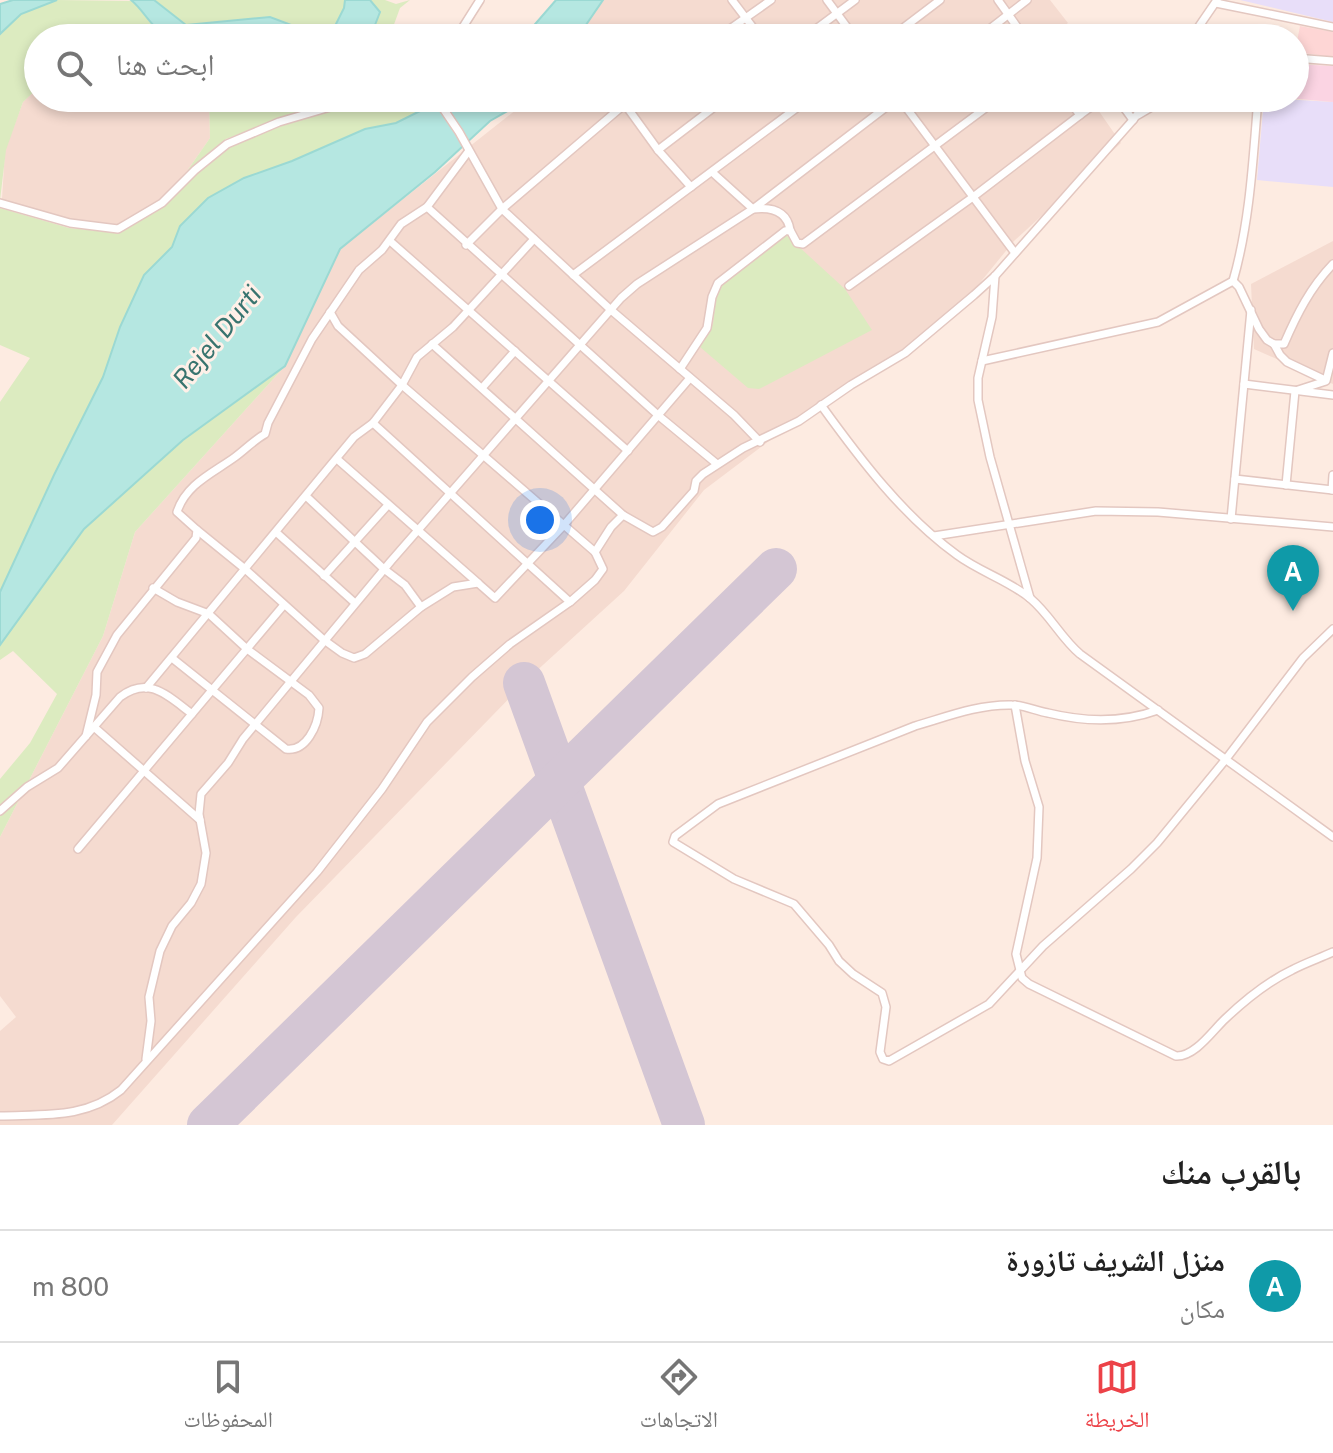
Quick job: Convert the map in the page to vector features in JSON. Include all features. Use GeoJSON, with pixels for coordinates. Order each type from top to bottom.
{"type":"FeatureCollection","features":[{"type":"Feature","properties":{"kind":"street"},"geometry":{"type":"LineString","coordinates":[[465,24],[480,0]]}},
{"type":"Feature","properties":{"kind":"street"},"geometry":{"type":"LineString","coordinates":[[732,0],[750,24]]}},
{"type":"Feature","properties":{"kind":"street"},"geometry":{"type":"LineString","coordinates":[[737,24],[771,0]]}},
{"type":"Feature","properties":{"kind":"street"},"geometry":{"type":"LineString","coordinates":[[827,0],[844,24]]}},
{"type":"Feature","properties":{"kind":"street"},"geometry":{"type":"LineString","coordinates":[[823,24],[855,0]]}},
{"type":"Feature","properties":{"kind":"street"},"geometry":{"type":"LineString","coordinates":[[908,24],[940,0]]}},
{"type":"Feature","properties":{"kind":"street"},"geometry":{"type":"LineString","coordinates":[[998,0],[1015,24]]}},
{"type":"Feature","properties":{"kind":"street"},"geometry":{"type":"LineString","coordinates":[[997,24],[1027,0]]}},
{"type":"Feature","properties":{"kind":"street"},"geometry":{"type":"LineString","coordinates":[[1200,24],[1216,1],[1333,27]]}},
{"type":"Feature","properties":{"kind":"street"},"geometry":{"type":"LineString","coordinates":[[1309,59],[1333,61]]}},
{"type":"Feature","properties":{"kind":"street"},"geometry":{"type":"LineString","coordinates":[[0,203],[70,223],[118,229],[162,203],[227,144],[279,122],[313,112]]}},
{"type":"Feature","properties":{"kind":"street"},"geometry":{"type":"LineString","coordinates":[[445,112],[502,209],[760,442]]}},
{"type":"Feature","properties":{"kind":"street"},"geometry":{"type":"LineString","coordinates":[[466,245],[502,209],[615,112]]}},
{"type":"Feature","properties":{"kind":"street"},"geometry":{"type":"LineString","coordinates":[[635,112],[658,150],[691,187]]}},
{"type":"Feature","properties":{"kind":"street"},"geometry":{"type":"LineString","coordinates":[[658,150],[708,112]]}},
{"type":"Feature","properties":{"kind":"street"},"geometry":{"type":"LineString","coordinates":[[573,275],[790,112]]}},
{"type":"Feature","properties":{"kind":"street"},"geometry":{"type":"LineString","coordinates":[[146,1061],[151,1021],[149,997],[160,951],[172,926],[195,898],[201,884],[206,853],[199,809],[204,790],[228,763],[254,725],[384,569],[637,284],[753,209],[881,112]]}},
{"type":"Feature","properties":{"kind":"street"},"geometry":{"type":"LineString","coordinates":[[910,112],[1015,253]]}},
{"type":"Feature","properties":{"kind":"street"},"geometry":{"type":"LineString","coordinates":[[712,172],[753,209],[770,208],[782,213],[797,243],[803,244],[980,112]]}},
{"type":"Feature","properties":{"kind":"street"},"geometry":{"type":"LineString","coordinates":[[849,286],[1084,112]]}},
{"type":"Feature","properties":{"kind":"street"},"geometry":{"type":"LineString","coordinates":[[1129,112],[1134,118]]}},
{"type":"Feature","properties":{"kind":"street"},"geometry":{"type":"LineString","coordinates":[[432,344],[623,515],[653,532],[662,527],[694,491],[696,481],[717,464],[799,421],[905,353],[995,276],[1138,112]]}},
{"type":"Feature","properties":{"kind":"street"},"geometry":{"type":"LineString","coordinates":[[1134,118],[1144,112]]}},
{"type":"Feature","properties":{"kind":"street"},"geometry":{"type":"LineString","coordinates":[[982,361],[1158,322],[1233,281],[1241,253],[1250,191],[1257,112]]}},
{"type":"Feature","properties":{"kind":"street"},"geometry":{"type":"LineString","coordinates":[[468,152],[427,207],[401,224],[390,241],[362,266],[312,339],[265,434],[233,459],[209,472],[181,499],[177,512],[324,640],[354,658],[365,654],[421,607],[453,587],[478,583]]}},
{"type":"Feature","properties":{"kind":"street"},"geometry":{"type":"LineString","coordinates":[[427,207],[466,245],[717,464]]}},
{"type":"Feature","properties":{"kind":"street"},"geometry":{"type":"LineString","coordinates":[[680,369],[707,328],[712,297],[718,283],[781,233],[790,230]]}},
{"type":"Feature","properties":{"kind":"street"},"geometry":{"type":"LineString","coordinates":[[146,688],[337,459],[362,430],[373,423],[402,385],[417,357],[469,311],[534,239]]}},
{"type":"Feature","properties":{"kind":"street"},"geometry":{"type":"LineString","coordinates":[[390,241],[628,451]]}},
{"type":"Feature","properties":{"kind":"street"},"geometry":{"type":"LineString","coordinates":[[1274,344],[1284,344],[1299,308],[1332,267]]}},
{"type":"Feature","properties":{"kind":"street"},"geometry":{"type":"LineString","coordinates":[[995,276],[992,317],[978,378],[978,400],[990,457],[1030,598]]}},
{"type":"Feature","properties":{"kind":"street"},"geometry":{"type":"LineString","coordinates":[[1233,281],[1267,340],[1274,344],[1287,362],[1326,381]]}},
{"type":"Feature","properties":{"kind":"street"},"geometry":{"type":"LineString","coordinates":[[1231,519],[1251,310]]}},
{"type":"Feature","properties":{"kind":"street"},"geometry":{"type":"LineString","coordinates":[[0,1116],[78,1112],[96,1106],[121,1090],[317,872],[382,789],[427,722],[510,644],[570,602],[603,569],[595,552],[402,385],[338,326],[330,312]]}},
{"type":"Feature","properties":{"kind":"street"},"geometry":{"type":"LineString","coordinates":[[482,388],[515,351]]}},
{"type":"Feature","properties":{"kind":"street"},"geometry":{"type":"LineString","coordinates":[[1326,381],[1333,353]]}},
{"type":"Feature","properties":{"kind":"street"},"geometry":{"type":"LineString","coordinates":[[337,459],[495,598],[563,526],[690,378]]}},
{"type":"Feature","properties":{"kind":"street"},"geometry":{"type":"LineString","coordinates":[[1295,391],[1326,381]]}},
{"type":"Feature","properties":{"kind":"street"},"geometry":{"type":"LineString","coordinates":[[1244,384],[1333,395]]}},
{"type":"Feature","properties":{"kind":"street"},"geometry":{"type":"LineString","coordinates":[[1286,485],[1295,391]]}},
{"type":"Feature","properties":{"kind":"street"},"geometry":{"type":"LineString","coordinates":[[821,405],[906,510],[933,536],[958,556],[1030,598],[1069,644],[1333,837]]}},
{"type":"Feature","properties":{"kind":"street"},"geometry":{"type":"LineString","coordinates":[[373,423],[570,602]]}},
{"type":"Feature","properties":{"kind":"street"},"geometry":{"type":"LineString","coordinates":[[1235,479],[1332,490],[1333,475]]}},
{"type":"Feature","properties":{"kind":"street"},"geometry":{"type":"LineString","coordinates":[[307,497],[405,585],[421,607]]}},
{"type":"Feature","properties":{"kind":"street"},"geometry":{"type":"LineString","coordinates":[[324,576],[388,505]]}},
{"type":"Feature","properties":{"kind":"street"},"geometry":{"type":"LineString","coordinates":[[933,536],[1096,511],[1158,512],[1333,527]]}},
{"type":"Feature","properties":{"kind":"street"},"geometry":{"type":"LineString","coordinates":[[595,552],[623,515]]}},
{"type":"Feature","properties":{"kind":"street"},"geometry":{"type":"LineString","coordinates":[[86,736],[96,695],[97,672],[124,624],[179,560],[196,538],[197,530]]}},
{"type":"Feature","properties":{"kind":"street"},"geometry":{"type":"LineString","coordinates":[[277,533],[355,603]]}},
{"type":"Feature","properties":{"kind":"street"},"geometry":{"type":"LineString","coordinates":[[153,588],[177,602],[209,614],[247,649],[316,702],[319,708],[315,728],[300,746],[293,750],[286,749],[172,658]]}},
{"type":"Feature","properties":{"kind":"street"},"geometry":{"type":"LineString","coordinates":[[78,849],[283,606]]}},
{"type":"Feature","properties":{"kind":"street"},"geometry":{"type":"LineString","coordinates":[[1158,710],[1129,718],[1094,720],[1015,705],[970,710],[915,726],[718,804],[672,839],[675,845],[734,879],[794,904],[839,961],[882,993],[886,1007],[880,1052],[883,1059],[889,1061],[989,1004],[1019,971],[1131,869],[1226,759],[1283,682],[1333,629]]}},
{"type":"Feature","properties":{"kind":"street"},"geometry":{"type":"LineString","coordinates":[[0,811],[27,787],[58,768],[130,689],[146,688],[163,693],[192,714]]}},
{"type":"Feature","properties":{"kind":"street"},"geometry":{"type":"LineString","coordinates":[[1015,705],[1025,761],[1039,807],[1031,893],[1016,954],[1022,978],[1029,984],[1176,1056],[1182,1056],[1192,1051],[1264,986],[1295,968],[1333,952]]}},
{"type":"Feature","properties":{"kind":"street"},"geometry":{"type":"LineString","coordinates":[[94,727],[200,820]]}},
{"type":"Feature","properties":{"kind":"shaded area"},"geometry":{"type":"Polygon","coordinates":[[[603,0],[1050,0],[1068,23],[1067,24],[587,24],[603,0]]]}},
{"type":"Feature","properties":{"kind":"shaded area"},"geometry":{"type":"Polygon","coordinates":[[[1240,0],[1333,0],[1333,22],[1240,0]]]}},
{"type":"Feature","properties":{"kind":"shaded area"},"geometry":{"type":"Polygon","coordinates":[[[1309,28],[1333,32],[1333,57],[1309,54],[1309,28]]]}},
{"type":"Feature","properties":{"kind":"shaded area"},"geometry":{"type":"Polygon","coordinates":[[[1309,65],[1333,66],[1333,102],[1309,100],[1309,65]]]}},
{"type":"Feature","properties":{"kind":"shaded area"},"geometry":{"type":"Polygon","coordinates":[[[1309,101],[1333,102],[1333,187],[1257,180],[1263,112],[1309,112],[1309,101]]]}},
{"type":"Feature","properties":{"kind":"shaded area"},"geometry":{"type":"Polygon","coordinates":[[[23,102],[24,112],[209,112],[210,138],[187,171],[161,200],[118,225],[69,219],[2,199],[5,150],[23,102]]]}},
{"type":"Feature","properties":{"kind":"shaded area"},"geometry":{"type":"Polygon","coordinates":[[[513,112],[1100,112],[1121,143],[1014,241],[952,317],[826,398],[704,490],[624,591],[532,675],[296,917],[112,1125],[0,1125],[0,1031],[16,1017],[0,996],[0,837],[103,636],[135,532],[285,366],[340,249],[513,112]]]}},
{"type":"Feature","properties":{"kind":"shaded area"},"geometry":{"type":"Polygon","coordinates":[[[1333,241],[1333,384],[1254,349],[1251,284],[1333,241]]]}},
{"type":"Feature","properties":{"kind":"green space"},"geometry":{"type":"Polygon","coordinates":[[[57,0],[134,1],[152,24],[24,24],[24,101],[6,150],[0,200],[0,34],[20,14],[57,0]]]}},
{"type":"Feature","properties":{"kind":"green space"},"geometry":{"type":"Polygon","coordinates":[[[154,0],[345,0],[336,24],[288,24],[270,17],[185,24],[154,0]]]}},
{"type":"Feature","properties":{"kind":"green space"},"geometry":{"type":"Polygon","coordinates":[[[370,0],[396,4],[410,0],[400,8],[394,24],[375,24],[380,12],[370,0]]]}},
{"type":"Feature","properties":{"kind":"green space"},"geometry":{"type":"Polygon","coordinates":[[[209,112],[299,112],[226,139],[187,171],[210,138],[209,112]]]}},
{"type":"Feature","properties":{"kind":"green space"},"geometry":{"type":"Polygon","coordinates":[[[318,112],[418,112],[396,123],[365,129],[244,178],[181,226],[172,247],[144,275],[120,327],[103,377],[0,591],[0,402],[30,358],[0,345],[0,208],[69,228],[119,233],[165,205],[197,172],[229,146],[318,112]]]}},
{"type":"Feature","properties":{"kind":"green space"},"geometry":{"type":"Polygon","coordinates":[[[785,234],[845,289],[872,330],[759,389],[748,388],[700,347],[713,324],[717,288],[785,234]]]}},
{"type":"Feature","properties":{"kind":"green space"},"geometry":{"type":"Polygon","coordinates":[[[285,366],[135,532],[103,636],[0,837],[0,779],[30,743],[57,694],[13,651],[0,660],[0,645],[84,529],[183,440],[285,366]]]}},
{"type":"Feature","properties":{"kind":"water"},"geometry":{"type":"Polygon","coordinates":[[[13,0],[57,0],[21,14],[0,34],[0,4],[13,0]]]}},
{"type":"Feature","properties":{"kind":"water"},"geometry":{"type":"Polygon","coordinates":[[[131,0],[154,0],[185,24],[152,24],[131,0]]]}},
{"type":"Feature","properties":{"kind":"water"},"geometry":{"type":"Polygon","coordinates":[[[345,0],[370,0],[380,12],[375,24],[336,24],[345,0]]]}},
{"type":"Feature","properties":{"kind":"water"},"geometry":{"type":"Polygon","coordinates":[[[556,0],[603,0],[587,24],[535,24],[556,0]]]}},
{"type":"Feature","properties":{"kind":"water"},"geometry":{"type":"Polygon","coordinates":[[[270,17],[288,24],[196,24],[270,17]]]}},
{"type":"Feature","properties":{"kind":"water","name":"Rejel Durti"},"geometry":{"type":"Polygon","coordinates":[[[418,112],[506,112],[490,121],[435,172],[340,249],[285,366],[183,440],[84,529],[0,645],[0,592],[103,377],[120,327],[144,275],[172,247],[180,226],[208,198],[244,178],[365,129],[396,123],[418,112]]]}},
{"type":"Feature","properties":{"kind":"runway"},"geometry":{"type":"LineString","coordinates":[[208,1125],[776,569]]}},
{"type":"Feature","properties":{"kind":"runway"},"geometry":{"type":"LineString","coordinates":[[524,683],[684,1125]]}},
{"type":"Feature","properties":{"kind":"place","name":"منزل الشريف تازورة"},"geometry":{"type":"Point","coordinates":[1293,611]}}]}
